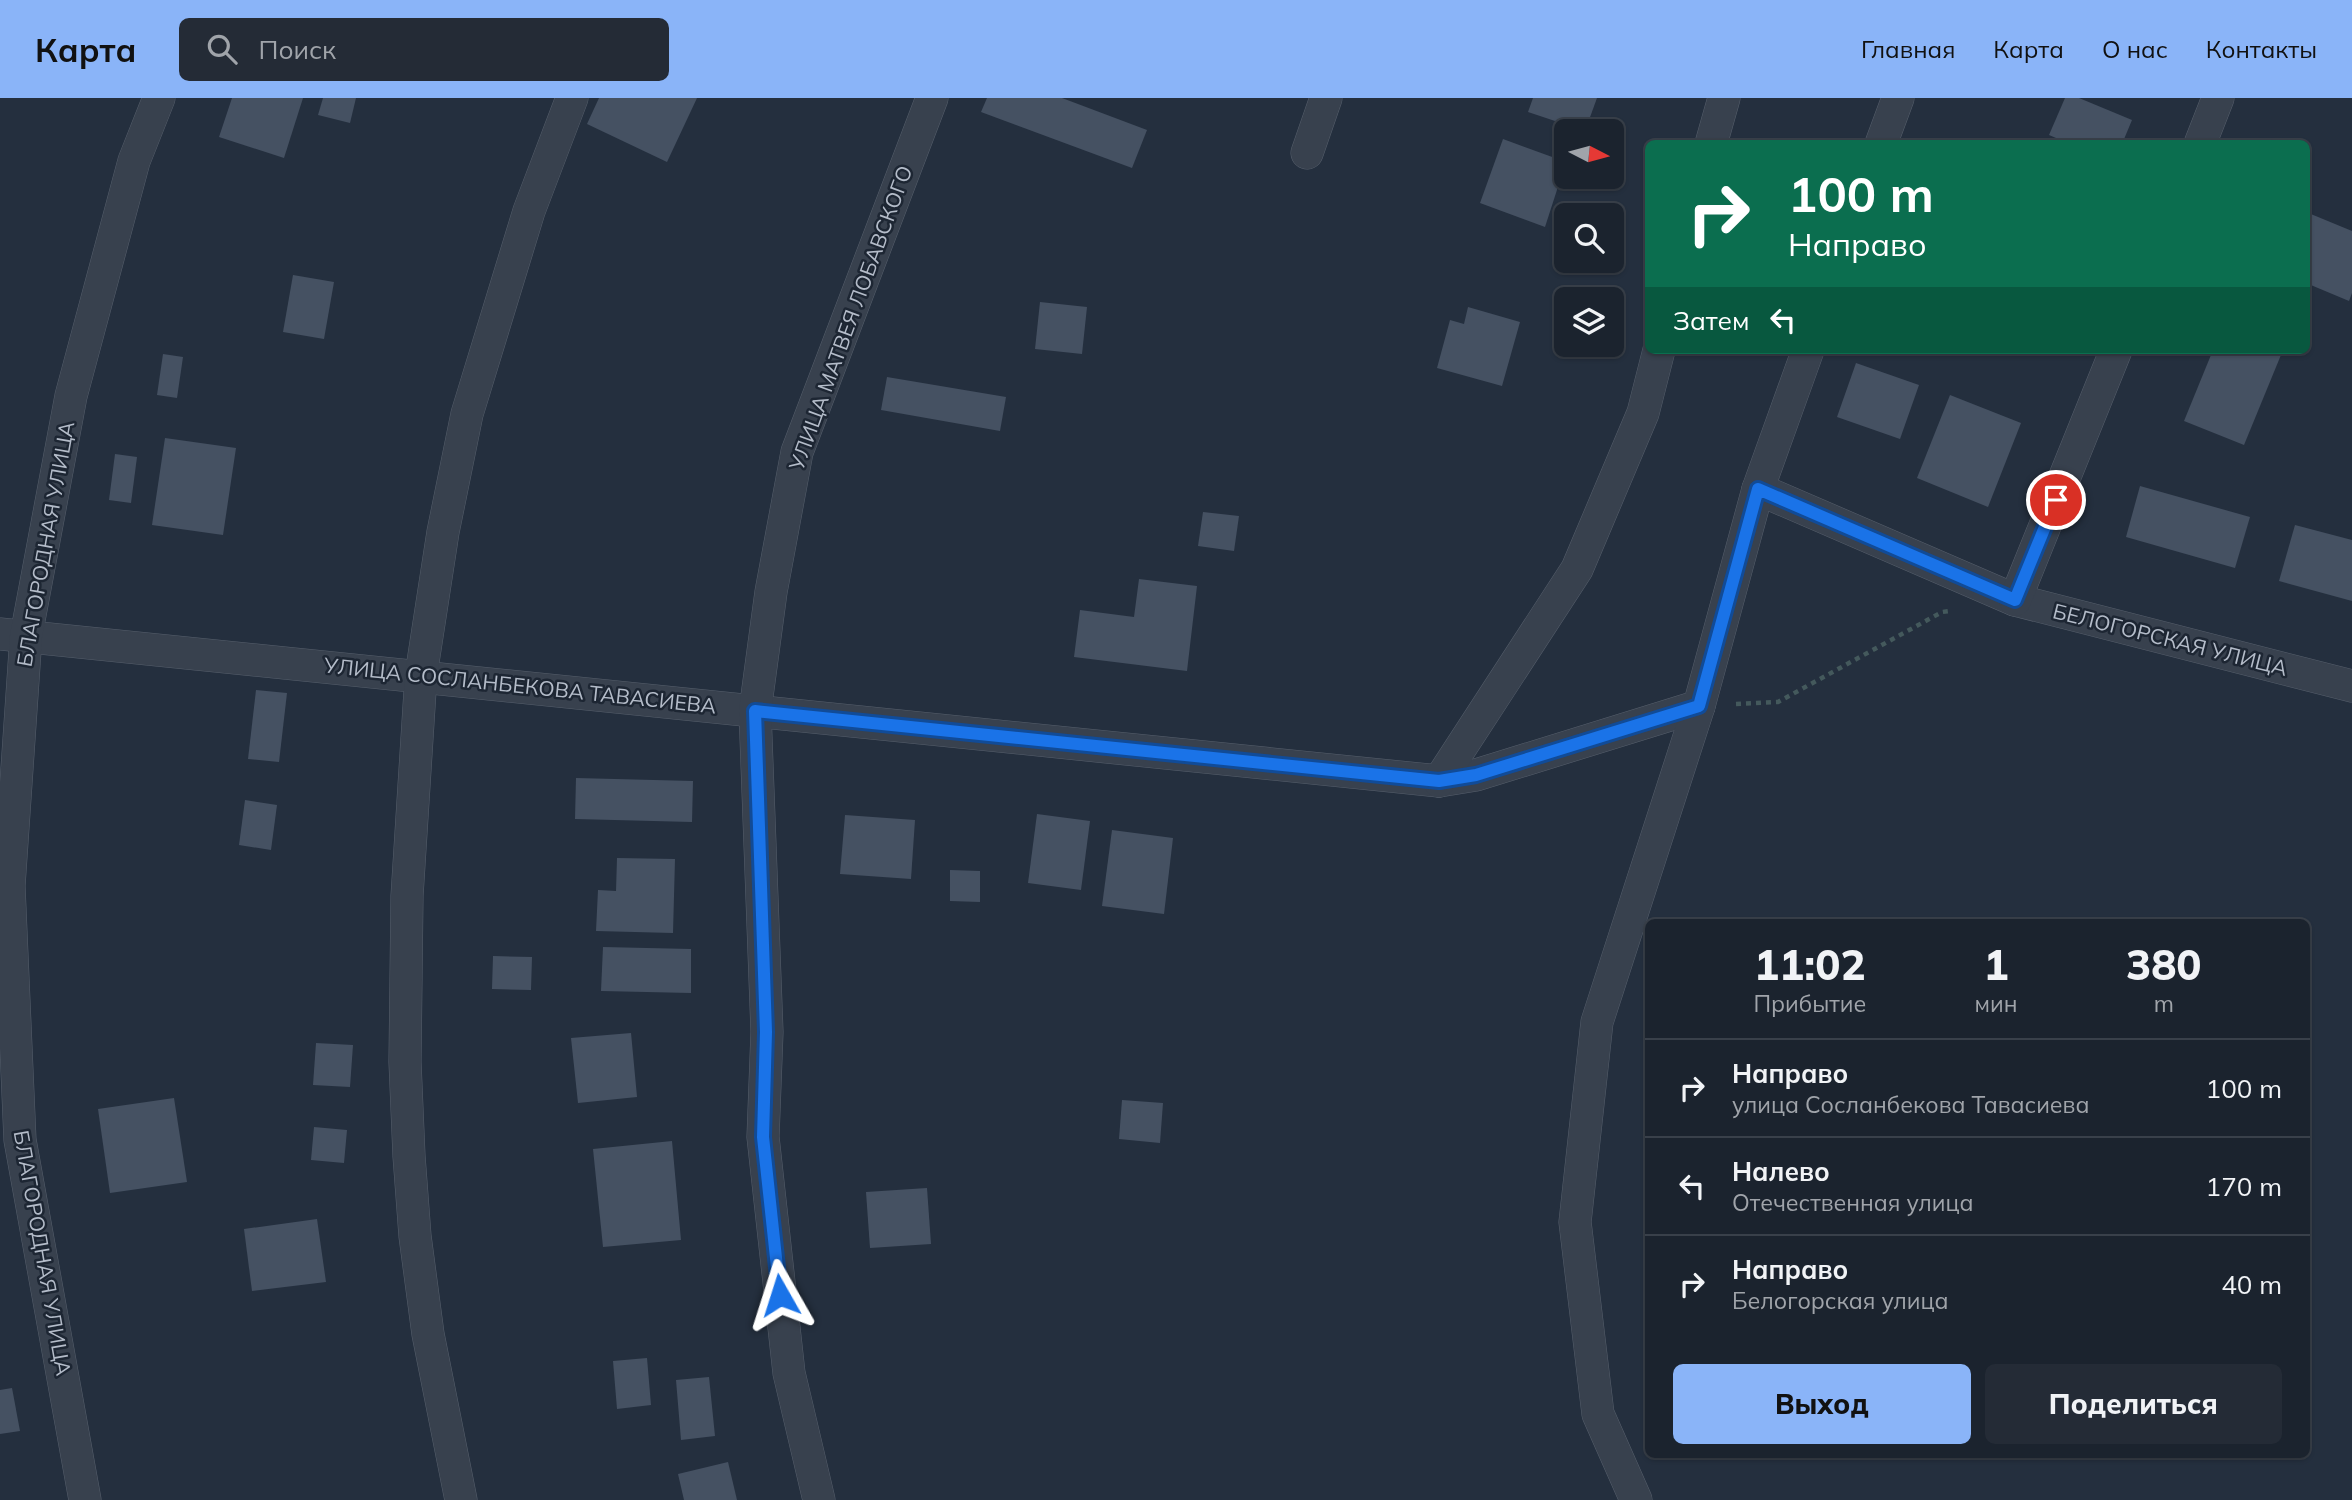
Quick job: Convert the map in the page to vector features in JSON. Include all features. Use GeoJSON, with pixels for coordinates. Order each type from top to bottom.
{"type":"FeatureCollection","features":[{"type":"Feature","properties":{"kind":"street","name":"БЛАГОРОДНАЯ УЛИЦА"},"geometry":{"type":"LineString","coordinates":[[85,1500],[20,1140],[9,886],[13,635],[71,396],[134,161],[159,98]]}},
{"type":"Feature","properties":{"kind":"street"},"geometry":{"type":"LineString","coordinates":[[461,1500],[428,1334],[415,1236],[409,1156],[405,1062],[407,896],[421,675],[443,532],[467,414],[529,211],[572,98]]}},
{"type":"Feature","properties":{"kind":"street","name":"УЛИЦА МАТВЕЯ ЛОБАВСКОГО"},"geometry":{"type":"LineString","coordinates":[[819,1500],[789,1373],[763,1137],[766,1032],[755,711],[771,592],[797,452],[932,98]]}},
{"type":"Feature","properties":{"kind":"street"},"geometry":{"type":"LineString","coordinates":[[1307,153],[1326,98]]}},
{"type":"Feature","properties":{"kind":"street"},"geometry":{"type":"LineString","coordinates":[[1712,140],[1724,98]]}},
{"type":"Feature","properties":{"kind":"street"},"geometry":{"type":"LineString","coordinates":[[1882,140],[1898,98]]}},
{"type":"Feature","properties":{"kind":"street"},"geometry":{"type":"LineString","coordinates":[[2202,140],[2218,98]]}},
{"type":"Feature","properties":{"kind":"street"},"geometry":{"type":"LineString","coordinates":[[1439,781],[1577,569],[1643,413],[1658,354]]}},
{"type":"Feature","properties":{"kind":"street"},"geometry":{"type":"LineString","coordinates":[[1636,1500],[1598,1414],[1575,1222],[1597,1022],[1699,706],[1758,489],[1807,354]]}},
{"type":"Feature","properties":{"kind":"street"},"geometry":{"type":"LineString","coordinates":[[2015,600],[2114,354]]}},
{"type":"Feature","properties":{"kind":"street","name":"БЕЛОГОРСКАЯ УЛИЦА"},"geometry":{"type":"LineString","coordinates":[[1758,489],[2015,600],[2352,686]]}},
{"type":"Feature","properties":{"kind":"street","name":"УЛИЦА СОСЛАНБЕКОВА ТАВАСИЕВА"},"geometry":{"type":"LineString","coordinates":[[13,635],[1439,781],[1476,775],[1699,706]]}},
{"type":"Feature","properties":{"kind":"path"},"geometry":{"type":"LineString","coordinates":[[1699,706],[1778,702],[1942,612],[1954,610]]}},
{"type":"Feature","properties":{"kind":"building"},"geometry":{"type":"Polygon","coordinates":[[[232,98],[303,98],[284,158],[219,137],[232,98]]]}},
{"type":"Feature","properties":{"kind":"building"},"geometry":{"type":"Polygon","coordinates":[[[323,98],[356,98],[350,123],[318,115],[323,98]]]}},
{"type":"Feature","properties":{"kind":"building"},"geometry":{"type":"Polygon","coordinates":[[[599,98],[697,98],[667,162],[587,124],[599,98]]]}},
{"type":"Feature","properties":{"kind":"building"},"geometry":{"type":"Polygon","coordinates":[[[987,98],[1062,98],[1147,130],[1132,168],[981,112],[987,98]]]}},
{"type":"Feature","properties":{"kind":"building"},"geometry":{"type":"Polygon","coordinates":[[[1533,98],[1597,98],[1589,119],[1554,121],[1528,112],[1533,98]]]}},
{"type":"Feature","properties":{"kind":"building"},"geometry":{"type":"Polygon","coordinates":[[[2065,98],[2079,98],[2132,120],[2124,140],[2061,140],[2049,135],[2065,98]]]}},
{"type":"Feature","properties":{"kind":"building"},"geometry":{"type":"Polygon","coordinates":[[[1503,139],[1554,158],[1554,189],[1557,189],[1545,227],[1480,203],[1503,139]]]}},
{"type":"Feature","properties":{"kind":"building"},"geometry":{"type":"Polygon","coordinates":[[[2310,214],[2352,231],[2352,293],[2349,301],[2310,285],[2310,214]]]}},
{"type":"Feature","properties":{"kind":"building"},"geometry":{"type":"Polygon","coordinates":[[[293,275],[334,282],[324,339],[283,332],[293,275]]]}},
{"type":"Feature","properties":{"kind":"building"},"geometry":{"type":"Polygon","coordinates":[[[1040,302],[1087,307],[1082,354],[1035,349],[1040,302]]]}},
{"type":"Feature","properties":{"kind":"building"},"geometry":{"type":"Polygon","coordinates":[[[1468,307],[1520,322],[1502,386],[1437,368],[1450,320],[1464,324],[1468,307]]]}},
{"type":"Feature","properties":{"kind":"building"},"geometry":{"type":"Polygon","coordinates":[[[163,354],[183,357],[177,398],[157,395],[163,354]]]}},
{"type":"Feature","properties":{"kind":"building"},"geometry":{"type":"Polygon","coordinates":[[[2211,354],[2281,354],[2244,445],[2184,421],[2211,354]]]}},
{"type":"Feature","properties":{"kind":"building"},"geometry":{"type":"Polygon","coordinates":[[[1856,363],[1919,385],[1900,439],[1837,417],[1856,363]]]}},
{"type":"Feature","properties":{"kind":"building"},"geometry":{"type":"Polygon","coordinates":[[[887,377],[1006,397],[1000,431],[881,410],[887,377]]]}},
{"type":"Feature","properties":{"kind":"building"},"geometry":{"type":"Polygon","coordinates":[[[1950,395],[2021,423],[1988,507],[1917,478],[1950,395]]]}},
{"type":"Feature","properties":{"kind":"building"},"geometry":{"type":"Polygon","coordinates":[[[165,438],[236,448],[223,535],[152,525],[165,438]]]}},
{"type":"Feature","properties":{"kind":"building"},"geometry":{"type":"Polygon","coordinates":[[[115,454],[137,457],[131,503],[109,500],[115,454]]]}},
{"type":"Feature","properties":{"kind":"building"},"geometry":{"type":"Polygon","coordinates":[[[2140,486],[2250,517],[2235,568],[2126,537],[2140,486]]]}},
{"type":"Feature","properties":{"kind":"building"},"geometry":{"type":"Polygon","coordinates":[[[1203,512],[1239,516],[1234,551],[1198,546],[1203,512]]]}},
{"type":"Feature","properties":{"kind":"building"},"geometry":{"type":"Polygon","coordinates":[[[2295,525],[2352,540],[2352,601],[2279,581],[2295,525]]]}},
{"type":"Feature","properties":{"kind":"building"},"geometry":{"type":"Polygon","coordinates":[[[1139,579],[1197,586],[1187,671],[1074,657],[1080,610],[1134,617],[1139,579]]]}},
{"type":"Feature","properties":{"kind":"building"},"geometry":{"type":"Polygon","coordinates":[[[256,690],[287,693],[279,762],[248,759],[256,690]]]}},
{"type":"Feature","properties":{"kind":"building"},"geometry":{"type":"Polygon","coordinates":[[[576,778],[693,781],[692,822],[575,819],[576,778]]]}},
{"type":"Feature","properties":{"kind":"building"},"geometry":{"type":"Polygon","coordinates":[[[245,800],[277,805],[271,850],[239,845],[245,800]]]}},
{"type":"Feature","properties":{"kind":"building"},"geometry":{"type":"Polygon","coordinates":[[[1037,814],[1090,821],[1081,890],[1028,883],[1037,814]]]}},
{"type":"Feature","properties":{"kind":"building"},"geometry":{"type":"Polygon","coordinates":[[[845,815],[915,820],[911,879],[840,874],[845,815]]]}},
{"type":"Feature","properties":{"kind":"building"},"geometry":{"type":"Polygon","coordinates":[[[1112,830],[1173,838],[1164,914],[1102,906],[1112,830]]]}},
{"type":"Feature","properties":{"kind":"building"},"geometry":{"type":"Polygon","coordinates":[[[617,858],[675,859],[673,933],[596,931],[598,890],[616,891],[617,858]]]}},
{"type":"Feature","properties":{"kind":"building"},"geometry":{"type":"Polygon","coordinates":[[[950,870],[980,871],[980,902],[950,901],[950,870]]]}},
{"type":"Feature","properties":{"kind":"building"},"geometry":{"type":"Polygon","coordinates":[[[603,947],[691,949],[691,993],[601,991],[603,947]]]}},
{"type":"Feature","properties":{"kind":"building"},"geometry":{"type":"Polygon","coordinates":[[[493,956],[532,957],[531,990],[492,989],[493,956]]]}},
{"type":"Feature","properties":{"kind":"building"},"geometry":{"type":"Polygon","coordinates":[[[631,1033],[637,1097],[578,1103],[571,1038],[631,1033]]]}},
{"type":"Feature","properties":{"kind":"building"},"geometry":{"type":"Polygon","coordinates":[[[316,1043],[353,1045],[350,1087],[313,1085],[316,1043]]]}},
{"type":"Feature","properties":{"kind":"building"},"geometry":{"type":"Polygon","coordinates":[[[174,1098],[187,1182],[110,1193],[98,1109],[174,1098]]]}},
{"type":"Feature","properties":{"kind":"building"},"geometry":{"type":"Polygon","coordinates":[[[1122,1100],[1163,1103],[1160,1143],[1119,1139],[1122,1100]]]}},
{"type":"Feature","properties":{"kind":"building"},"geometry":{"type":"Polygon","coordinates":[[[314,1127],[347,1130],[344,1163],[311,1160],[314,1127]]]}},
{"type":"Feature","properties":{"kind":"building"},"geometry":{"type":"Polygon","coordinates":[[[672,1141],[681,1240],[603,1247],[593,1149],[672,1141]]]}},
{"type":"Feature","properties":{"kind":"building"},"geometry":{"type":"Polygon","coordinates":[[[927,1188],[931,1244],[870,1248],[866,1192],[927,1188]]]}},
{"type":"Feature","properties":{"kind":"building"},"geometry":{"type":"Polygon","coordinates":[[[317,1219],[326,1282],[252,1291],[244,1229],[317,1219]]]}},
{"type":"Feature","properties":{"kind":"building"},"geometry":{"type":"Polygon","coordinates":[[[647,1358],[651,1405],[617,1409],[613,1361],[647,1358]]]}},
{"type":"Feature","properties":{"kind":"building"},"geometry":{"type":"Polygon","coordinates":[[[709,1377],[715,1436],[681,1440],[676,1380],[709,1377]]]}},
{"type":"Feature","properties":{"kind":"building"},"geometry":{"type":"Polygon","coordinates":[[[12,1388],[20,1431],[0,1434],[0,1390],[12,1388]]]}},
{"type":"Feature","properties":{"kind":"building"},"geometry":{"type":"Polygon","coordinates":[[[728,1462],[737,1500],[684,1500],[678,1474],[728,1462]]]}},
{"type":"Feature","properties":{"kind":"route"},"geometry":{"type":"LineString","coordinates":[[780,1295],[763,1137],[766,1032],[755,711],[1439,781],[1476,775],[1699,706],[1758,489],[2015,600],[2056,500]]}}]}
